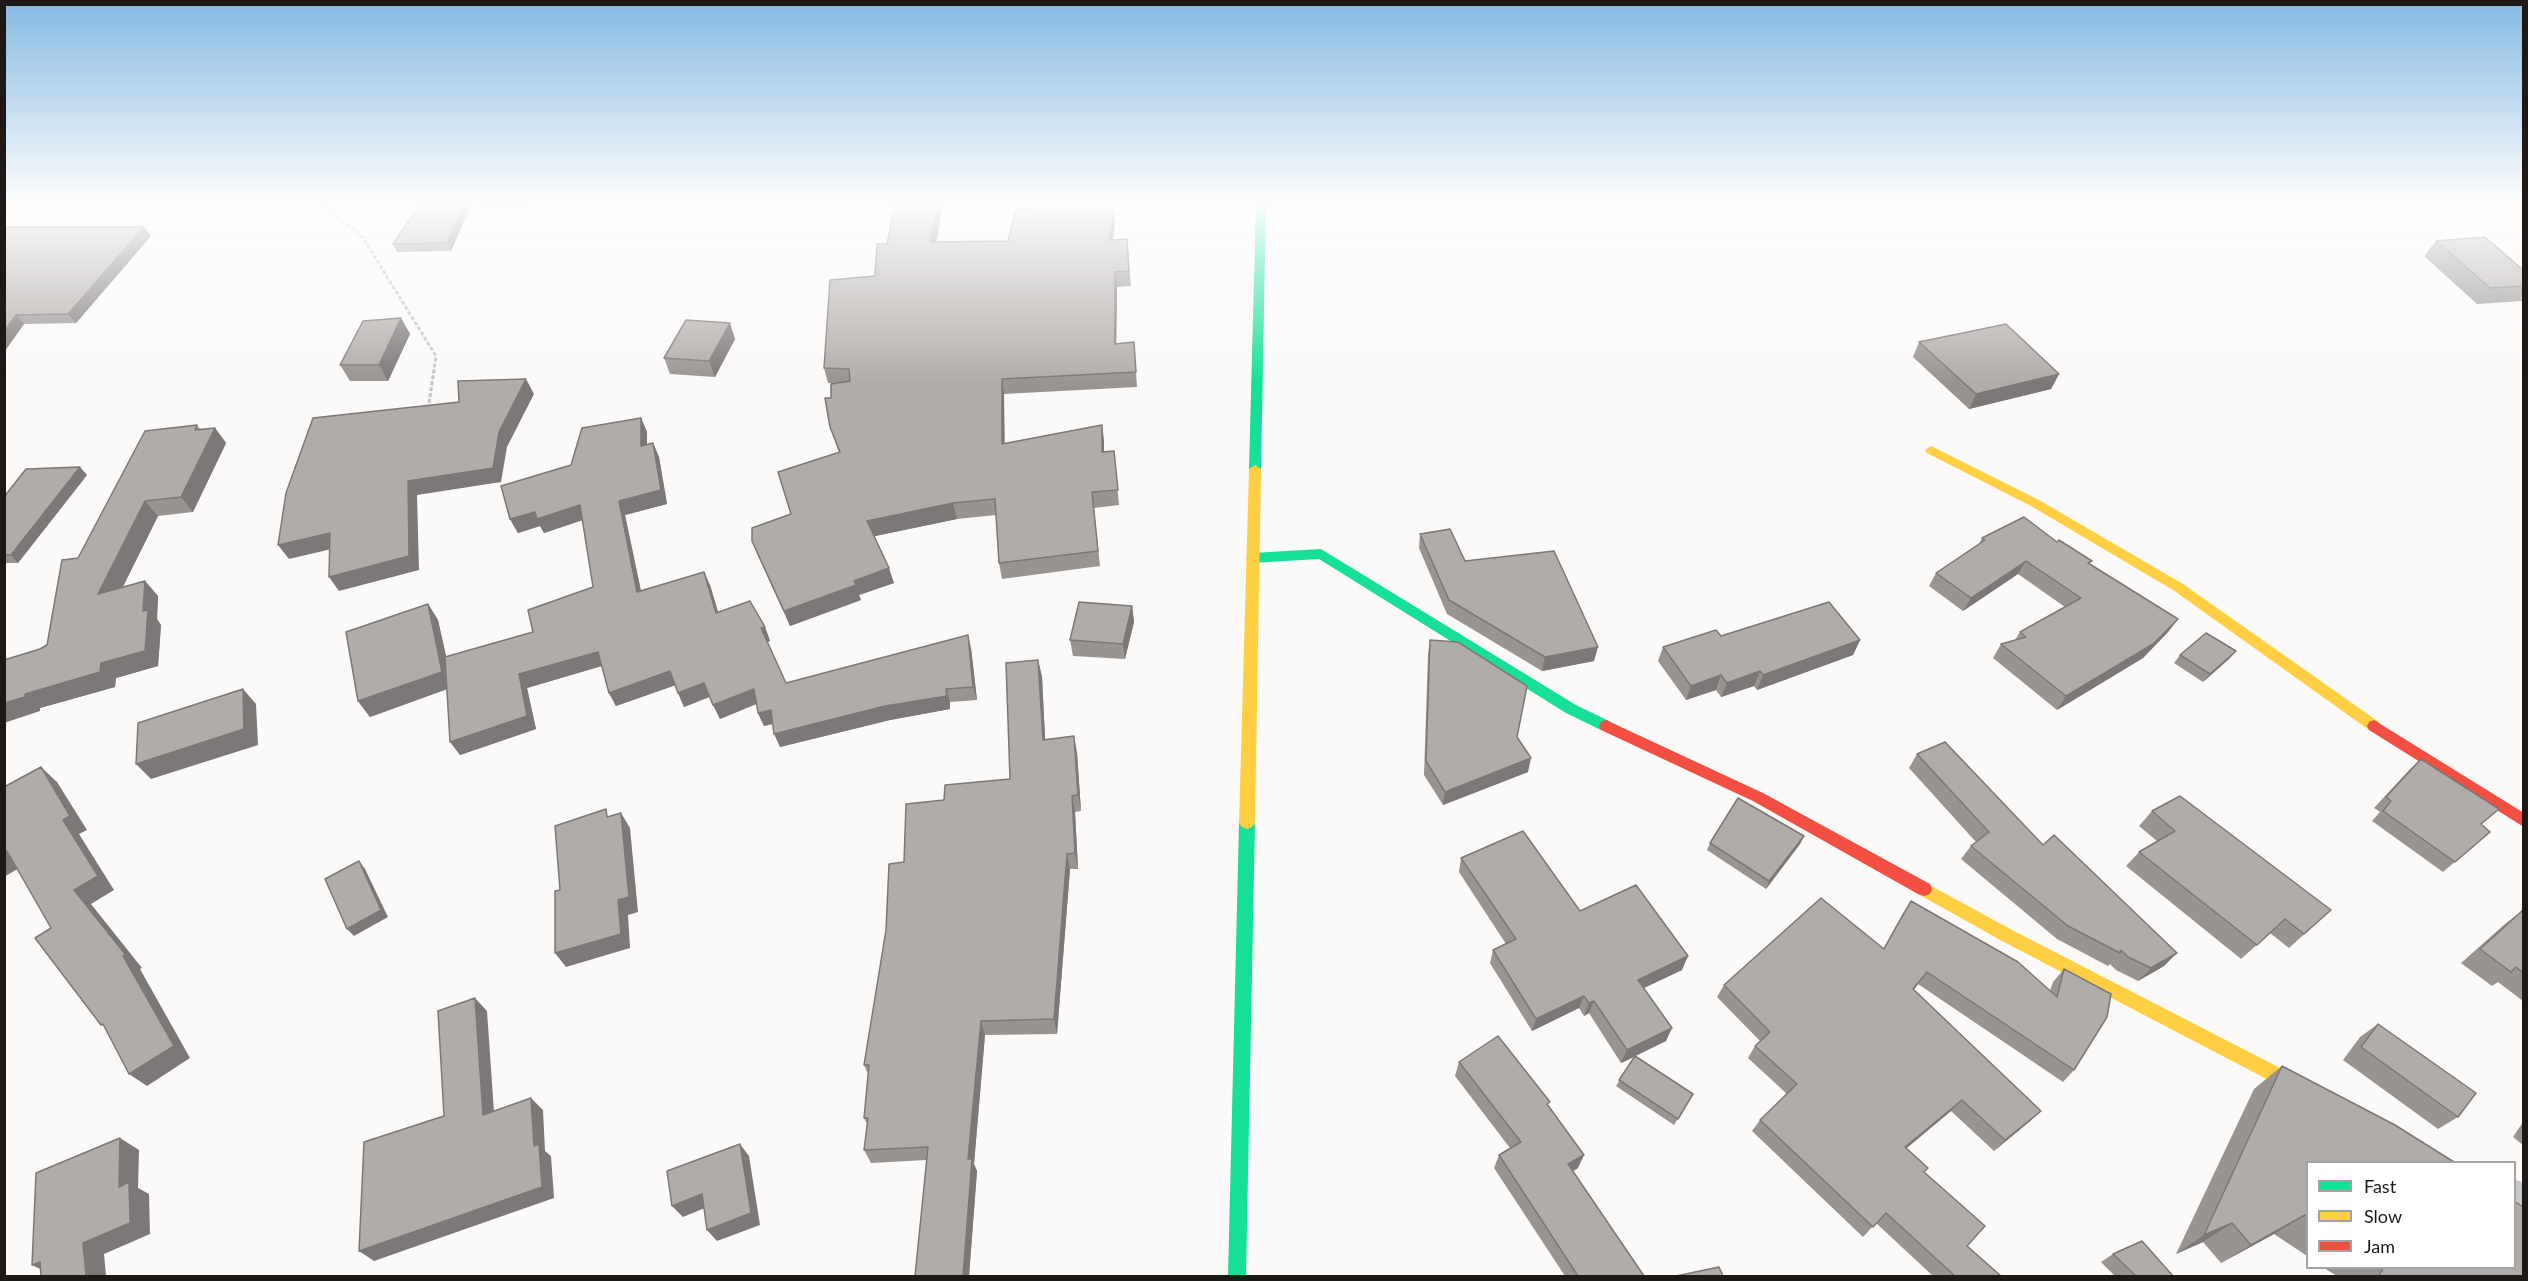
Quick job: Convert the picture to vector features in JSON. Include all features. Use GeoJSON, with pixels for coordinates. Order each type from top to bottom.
{"type":"FeatureCollection","features":[{"type":"Feature","properties":{"kind":"main road"},"geometry":{"type":"LineString","coordinates":[[1237,1276],[1259,264]]}},
{"type":"Feature","properties":{"kind":"main road"},"geometry":{"type":"LineString","coordinates":[[1931,450],[2035,503],[2178,587],[2351,711],[2523,821]]}},
{"type":"Feature","properties":{"kind":"main road"},"geometry":{"type":"LineString","coordinates":[[1252,558],[1321,554],[1572,709],[1758,796],[2008,936],[2330,1103]]}},
{"type":"Feature","properties":{"kind":"path"},"geometry":{"type":"LineString","coordinates":[[379,264],[436,356],[426,420]]}},
{"type":"Feature","properties":{"kind":"building"},"geometry":{"type":"Polygon","coordinates":[[[4,264],[112,264],[68,314],[16,315],[4,332],[4,264]]]}},
{"type":"Feature","properties":{"kind":"building"},"geometry":{"type":"Polygon","coordinates":[[[876,264],[1129,264],[1129,271],[1115,272],[1115,344],[1134,342],[1136,372],[1002,379],[1002,444],[1102,425],[1102,452],[1114,451],[1118,490],[1092,492],[1098,551],[999,563],[995,499],[953,503],[867,521],[889,568],[854,581],[856,585],[784,611],[752,541],[752,528],[791,514],[778,472],[840,452],[830,427],[825,398],[831,398],[831,384],[850,381],[849,369],[824,368],[830,280],[875,276],[876,264]]]}},
{"type":"Feature","properties":{"kind":"building"},"geometry":{"type":"Polygon","coordinates":[[[2462,264],[2516,264],[2523,270],[2523,286],[2490,288],[2462,264]]]}},
{"type":"Feature","properties":{"kind":"building"},"geometry":{"type":"Polygon","coordinates":[[[401,318],[379,365],[340,365],[363,321],[401,318]]]}},
{"type":"Feature","properties":{"kind":"building"},"geometry":{"type":"Polygon","coordinates":[[[686,320],[730,323],[709,361],[664,358],[686,320]]]}},
{"type":"Feature","properties":{"kind":"building"},"geometry":{"type":"Polygon","coordinates":[[[2006,324],[2059,374],[1976,394],[1919,342],[2006,324]]]}},
{"type":"Feature","properties":{"kind":"building"},"geometry":{"type":"Polygon","coordinates":[[[526,379],[499,432],[493,468],[408,481],[409,556],[329,577],[330,533],[278,545],[286,493],[313,418],[459,402],[458,381],[526,379]]]}},
{"type":"Feature","properties":{"kind":"building"},"geometry":{"type":"Polygon","coordinates":[[[641,418],[641,446],[653,443],[661,490],[619,501],[637,592],[704,572],[716,613],[750,601],[765,627],[761,628],[786,683],[968,635],[973,687],[946,689],[947,696],[885,706],[774,734],[771,710],[758,713],[754,689],[713,705],[704,683],[678,693],[670,671],[609,693],[598,652],[519,674],[527,716],[450,742],[445,657],[533,632],[528,610],[593,587],[580,505],[537,519],[535,512],[510,519],[501,486],[571,465],[582,428],[641,418]]]}},
{"type":"Feature","properties":{"kind":"building"},"geometry":{"type":"Polygon","coordinates":[[[197,425],[195,430],[215,428],[181,497],[145,501],[98,594],[145,581],[143,611],[148,610],[145,651],[101,663],[100,672],[25,694],[25,697],[4,703],[4,660],[47,645],[62,560],[78,558],[145,431],[197,425]]]}},
{"type":"Feature","properties":{"kind":"building"},"geometry":{"type":"Polygon","coordinates":[[[80,467],[11,555],[4,555],[4,497],[26,469],[80,467]]]}},
{"type":"Feature","properties":{"kind":"building"},"geometry":{"type":"Polygon","coordinates":[[[2024,517],[2057,542],[2059,540],[2092,561],[2088,563],[2178,619],[2153,644],[2066,696],[2001,644],[2026,637],[2020,632],[2081,598],[2026,561],[1971,598],[1936,573],[1985,540],[1982,538],[2024,517]]]}},
{"type":"Feature","properties":{"kind":"building"},"geometry":{"type":"Polygon","coordinates":[[[1450,529],[1465,561],[1554,551],[1598,647],[1545,657],[1449,600],[1420,534],[1450,529]]]}},
{"type":"Feature","properties":{"kind":"building"},"geometry":{"type":"Polygon","coordinates":[[[1079,602],[1132,606],[1123,644],[1070,640],[1079,602]]]}},
{"type":"Feature","properties":{"kind":"building"},"geometry":{"type":"Polygon","coordinates":[[[1829,602],[1860,640],[1763,675],[1760,671],[1727,683],[1721,675],[1691,686],[1663,647],[1716,630],[1721,636],[1829,602]]]}},
{"type":"Feature","properties":{"kind":"building"},"geometry":{"type":"Polygon","coordinates":[[[428,604],[442,672],[358,701],[346,632],[428,604]]]}},
{"type":"Feature","properties":{"kind":"building"},"geometry":{"type":"Polygon","coordinates":[[[2206,633],[2236,651],[2210,674],[2180,655],[2206,633]]]}},
{"type":"Feature","properties":{"kind":"building"},"geometry":{"type":"Polygon","coordinates":[[[1430,640],[1458,642],[1527,686],[1517,737],[1531,758],[1445,792],[1426,761],[1430,640]]]}},
{"type":"Feature","properties":{"kind":"building"},"geometry":{"type":"Polygon","coordinates":[[[1038,660],[1043,740],[1074,736],[1078,795],[1072,796],[1075,853],[1067,854],[1054,1019],[981,1021],[968,1159],[972,1159],[963,1276],[915,1276],[928,1147],[864,1150],[868,1118],[864,1118],[869,1065],[864,1065],[886,930],[889,864],[904,862],[906,804],[944,800],[945,785],[1010,779],[1006,663],[1038,660]]]}},
{"type":"Feature","properties":{"kind":"building"},"geometry":{"type":"Polygon","coordinates":[[[243,689],[244,729],[136,764],[138,723],[243,689]]]}},
{"type":"Feature","properties":{"kind":"building"},"geometry":{"type":"Polygon","coordinates":[[[1945,742],[2043,845],[2054,835],[2177,953],[2151,968],[2128,957],[2121,950],[2120,953],[2068,926],[1971,846],[1989,832],[1917,754],[1945,742]]]}},
{"type":"Feature","properties":{"kind":"building"},"geometry":{"type":"Polygon","coordinates":[[[2421,759],[2499,809],[2481,824],[2490,832],[2455,862],[2383,811],[2391,801],[2386,797],[2421,759]]]}},
{"type":"Feature","properties":{"kind":"building"},"geometry":{"type":"Polygon","coordinates":[[[41,767],[70,816],[63,820],[98,876],[74,890],[125,954],[123,956],[174,1046],[129,1074],[103,1024],[101,1025],[35,938],[51,928],[7,851],[4,853],[4,787],[41,767]]]}},
{"type":"Feature","properties":{"kind":"building"},"geometry":{"type":"Polygon","coordinates":[[[2180,796],[2331,910],[2304,934],[2285,919],[2257,945],[2139,852],[2175,831],[2152,811],[2180,796]]]}},
{"type":"Feature","properties":{"kind":"building"},"geometry":{"type":"Polygon","coordinates":[[[1738,798],[1804,836],[1769,881],[1710,843],[1738,798]]]}},
{"type":"Feature","properties":{"kind":"building"},"geometry":{"type":"Polygon","coordinates":[[[606,809],[607,817],[621,813],[629,897],[618,900],[621,934],[555,953],[555,891],[560,890],[555,826],[606,809]]]}},
{"type":"Feature","properties":{"kind":"building"},"geometry":{"type":"Polygon","coordinates":[[[1523,831],[1580,911],[1636,885],[1688,956],[1638,980],[1672,1028],[1627,1050],[1594,1001],[1589,1003],[1584,996],[1536,1019],[1493,950],[1516,939],[1461,858],[1523,831]]]}},
{"type":"Feature","properties":{"kind":"building"},"geometry":{"type":"Polygon","coordinates":[[[359,861],[381,910],[347,929],[325,879],[359,861]]]}},
{"type":"Feature","properties":{"kind":"building"},"geometry":{"type":"Polygon","coordinates":[[[1821,898],[1884,949],[1911,901],[2018,962],[2057,997],[2064,969],[2111,994],[2107,1017],[2074,1070],[1927,972],[1913,989],[2041,1111],[2005,1140],[1962,1100],[1905,1147],[1928,1168],[1924,1172],[1985,1226],[1967,1246],[2001,1276],[1955,1276],[1886,1213],[1873,1227],[1760,1120],[1797,1084],[1755,1046],[1770,1032],[1724,985],[1821,898]]]}},
{"type":"Feature","properties":{"kind":"building"},"geometry":{"type":"Polygon","coordinates":[[[2523,910],[2523,973],[2516,967],[2511,972],[2480,949],[2523,910]]]}},
{"type":"Feature","properties":{"kind":"building"},"geometry":{"type":"Polygon","coordinates":[[[475,998],[483,1115],[531,1098],[534,1146],[539,1144],[542,1187],[359,1251],[364,1142],[444,1116],[438,1011],[475,998]]]}},
{"type":"Feature","properties":{"kind":"building"},"geometry":{"type":"Polygon","coordinates":[[[2378,1024],[2476,1093],[2458,1117],[2361,1047],[2378,1024]]]}},
{"type":"Feature","properties":{"kind":"building"},"geometry":{"type":"Polygon","coordinates":[[[1498,1036],[1550,1102],[1547,1104],[1584,1155],[1568,1164],[1644,1276],[1578,1276],[1499,1155],[1521,1142],[1459,1062],[1498,1036]]]}},
{"type":"Feature","properties":{"kind":"building"},"geometry":{"type":"Polygon","coordinates":[[[1635,1056],[1693,1094],[1678,1119],[1619,1080],[1635,1056]]]}},
{"type":"Feature","properties":{"kind":"building"},"geometry":{"type":"Polygon","coordinates":[[[2282,1066],[2395,1125],[2452,1161],[2306,1161],[2306,1216],[2251,1245],[2232,1223],[2204,1235],[2282,1066]]]}},
{"type":"Feature","properties":{"kind":"building"},"geometry":{"type":"Polygon","coordinates":[[[120,1138],[119,1187],[129,1182],[130,1223],[83,1243],[86,1276],[41,1276],[40,1262],[32,1265],[36,1173],[120,1138]]]}},
{"type":"Feature","properties":{"kind":"building"},"geometry":{"type":"Polygon","coordinates":[[[740,1144],[751,1213],[707,1230],[702,1194],[672,1206],[667,1171],[740,1144]]]}},
{"type":"Feature","properties":{"kind":"building"},"geometry":{"type":"Polygon","coordinates":[[[2516,1202],[2523,1207],[2523,1276],[2379,1276],[2382,1269],[2516,1269],[2516,1202]]]}},
{"type":"Feature","properties":{"kind":"building"},"geometry":{"type":"Polygon","coordinates":[[[2142,1241],[2173,1276],[2136,1276],[2113,1254],[2142,1241]]]}},
{"type":"Feature","properties":{"kind":"building"},"geometry":{"type":"Polygon","coordinates":[[[1719,1267],[1723,1276],[1676,1276],[1719,1267]]]}},
{"type":"Feature","properties":{"kind":"traffic: fast"},"geometry":{"type":"LineString","coordinates":[[1255,469],[1260,264]]}},
{"type":"Feature","properties":{"kind":"traffic: fast"},"geometry":{"type":"LineString","coordinates":[[1252,558],[1321,554],[1571,709],[1606,726]]}},
{"type":"Feature","properties":{"kind":"traffic: fast"},"geometry":{"type":"LineString","coordinates":[[1237,1276],[1247,823]]}},
{"type":"Feature","properties":{"kind":"traffic: slow"},"geometry":{"type":"LineString","coordinates":[[1931,450],[2035,503],[2178,587],[2374,726]]}},
{"type":"Feature","properties":{"kind":"traffic: slow"},"geometry":{"type":"LineString","coordinates":[[1247,823],[1255,469]]}},
{"type":"Feature","properties":{"kind":"traffic: slow"},"geometry":{"type":"LineString","coordinates":[[1924,889],[2008,936],[2313,1094]]}},
{"type":"Feature","properties":{"kind":"traffic: jam"},"geometry":{"type":"LineString","coordinates":[[1606,726],[1758,797],[1924,889]]}},
{"type":"Feature","properties":{"kind":"traffic: jam"},"geometry":{"type":"LineString","coordinates":[[2374,726],[2524,821]]}}]}
